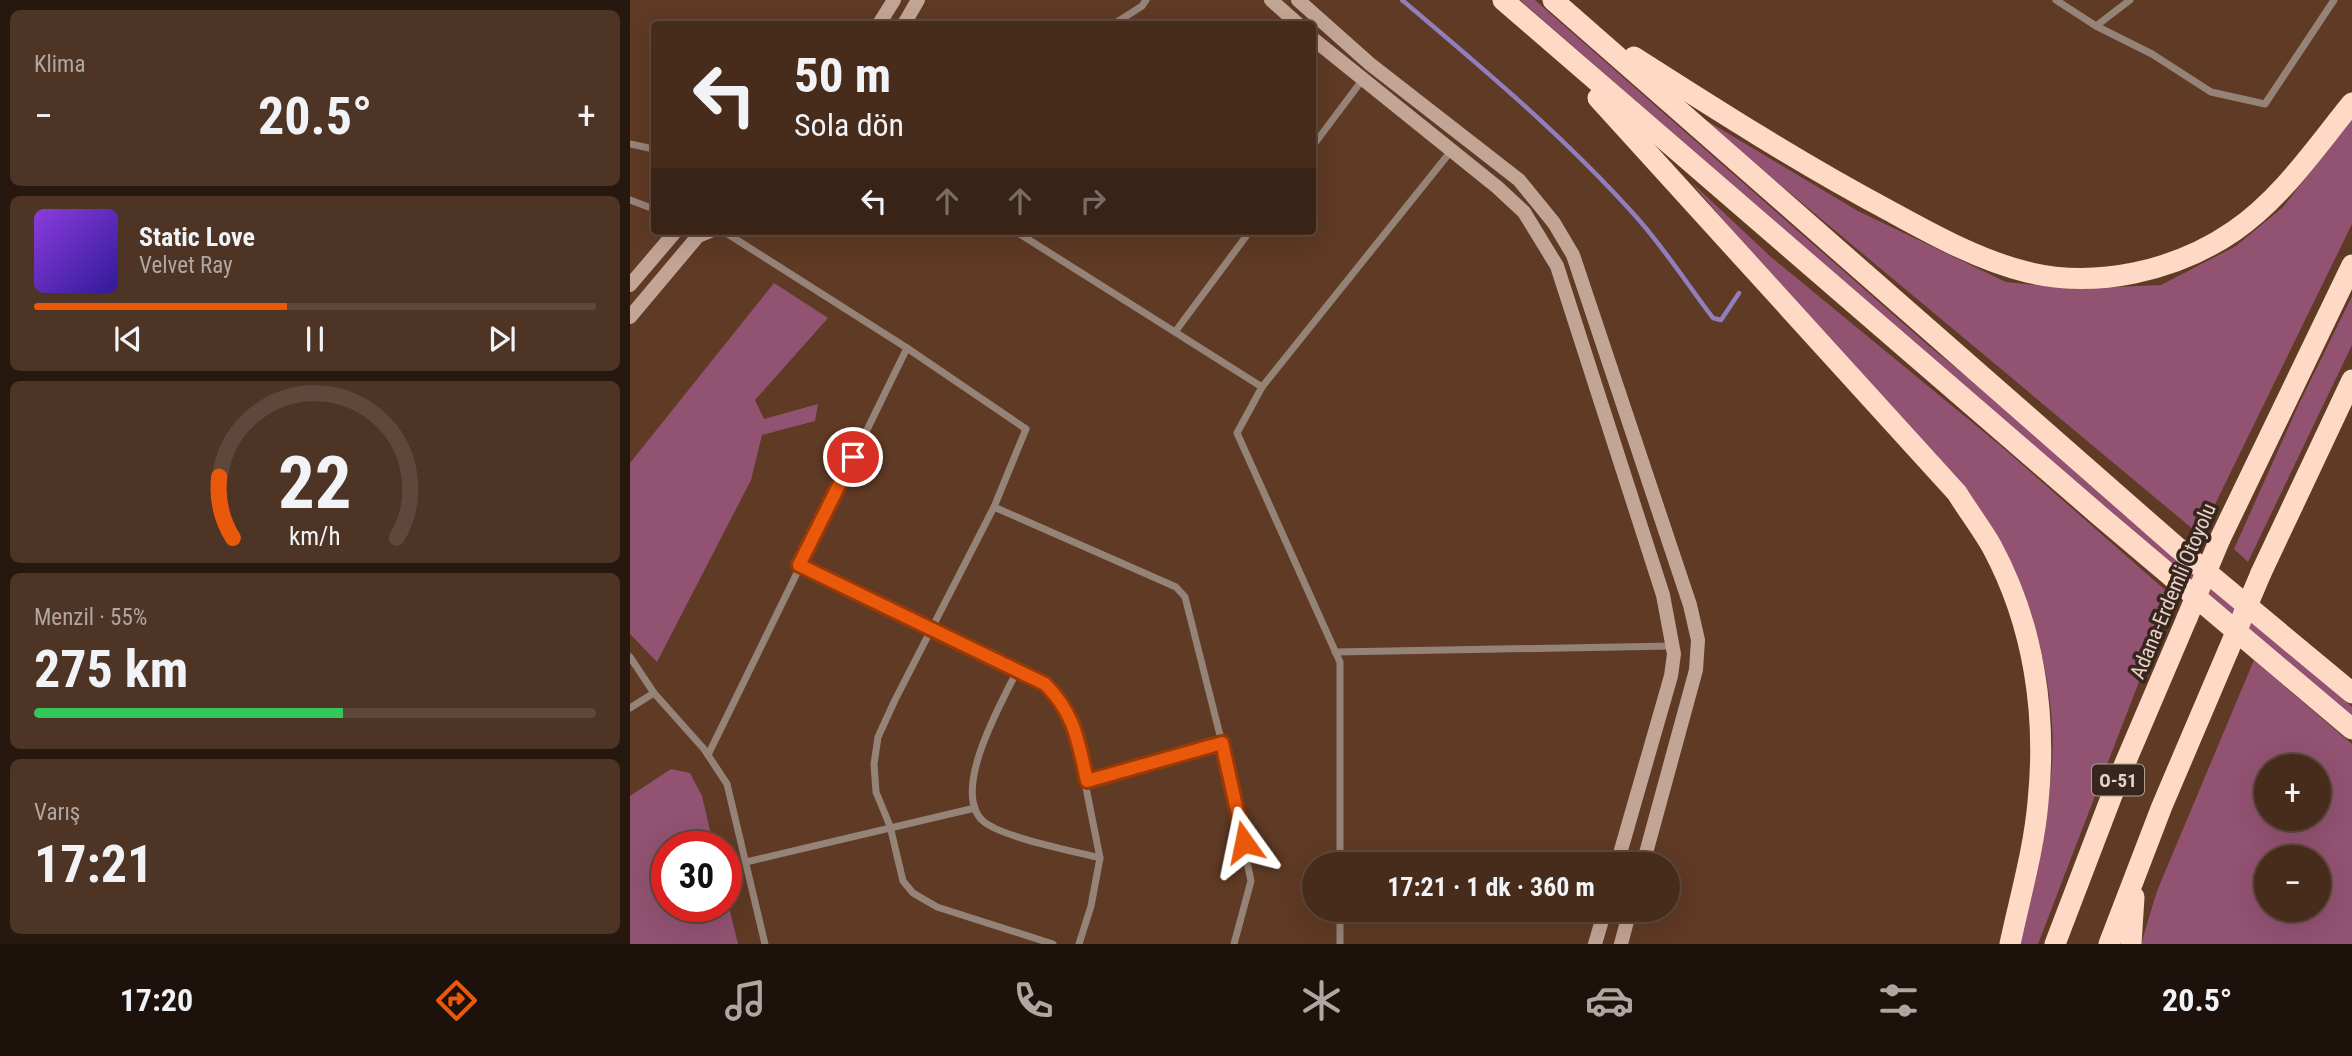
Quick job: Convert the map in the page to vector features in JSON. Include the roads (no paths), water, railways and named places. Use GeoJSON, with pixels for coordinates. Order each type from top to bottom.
{"type":"FeatureCollection","features":[{"type":"Feature","properties":{"kind":"highway"},"geometry":{"type":"LineString","coordinates":[[1503,0],[2100,516],[2352,729]]}},
{"type":"Feature","properties":{"kind":"highway"},"geometry":{"type":"LineString","coordinates":[[1555,0],[1633,57],[1846,188],[1987,260],[2029,273],[2070,278],[2118,276],[2160,267],[2198,252],[2235,230],[2279,192],[2352,103]]}},
{"type":"Feature","properties":{"kind":"highway"},"geometry":{"type":"LineString","coordinates":[[1555,0],[2169,540],[2352,693]]}},
{"type":"Feature","properties":{"kind":"highway"},"geometry":{"type":"LineString","coordinates":[[1541,33],[1956,493],[1992,547],[2021,613],[2035,667],[2041,731],[2038,803],[2010,944]]}},
{"type":"Feature","properties":{"kind":"highway","name":"Adana-Erdemli Otoyolu"},"geometry":{"type":"LineString","coordinates":[[2055,944],[2118,782],[2220,540],[2352,265]]}},
{"type":"Feature","properties":{"kind":"highway","name":"O-51"},"geometry":{"type":"LineString","coordinates":[[2109,944],[2136,871],[2261,573],[2352,380]]}},
{"type":"Feature","properties":{"kind":"highway"},"geometry":{"type":"LineString","coordinates":[[2130,944],[2136,871]]}},
{"type":"Feature","properties":{"kind":"street"},"geometry":{"type":"LineString","coordinates":[[881,21],[894,0]]}},
{"type":"Feature","properties":{"kind":"street"},"geometry":{"type":"LineString","coordinates":[[906,21],[918,0]]}},
{"type":"Feature","properties":{"kind":"street"},"geometry":{"type":"LineString","coordinates":[[1119,21],[1142,6],[1146,0]]}},
{"type":"Feature","properties":{"kind":"street"},"geometry":{"type":"LineString","coordinates":[[1271,0],[1295,21]]}},
{"type":"Feature","properties":{"kind":"street"},"geometry":{"type":"LineString","coordinates":[[1298,0],[1370,64],[1519,180],[1554,223],[1573,255],[1686,592],[1698,640],[1696,670],[1646,852]]}},
{"type":"Feature","properties":{"kind":"street"},"geometry":{"type":"LineString","coordinates":[[2056,0],[2096,26],[2152,54],[2211,92],[2265,104],[2334,0]]}},
{"type":"Feature","properties":{"kind":"street"},"geometry":{"type":"LineString","coordinates":[[2096,26],[2130,0]]}},
{"type":"Feature","properties":{"kind":"street"},"geometry":{"type":"LineString","coordinates":[[1316,40],[1524,212],[1556,266],[1663,596],[1673,646],[1671,676],[1620,852]]}},
{"type":"Feature","properties":{"kind":"street"},"geometry":{"type":"LineString","coordinates":[[1316,142],[1363,79]]}},
{"type":"Feature","properties":{"kind":"street"},"geometry":{"type":"LineString","coordinates":[[630,144],[651,148]]}},
{"type":"Feature","properties":{"kind":"street"},"geometry":{"type":"LineString","coordinates":[[1340,852],[1340,662],[1237,433],[1262,387],[1452,150]]}},
{"type":"Feature","properties":{"kind":"street"},"geometry":{"type":"LineString","coordinates":[[630,200],[651,206]]}},
{"type":"Feature","properties":{"kind":"street"},"geometry":{"type":"LineString","coordinates":[[630,285],[673,235]]}},
{"type":"Feature","properties":{"kind":"street"},"geometry":{"type":"LineString","coordinates":[[630,317],[696,235]]}},
{"type":"Feature","properties":{"kind":"street"},"geometry":{"type":"LineString","coordinates":[[729,235],[907,348],[1026,429],[993,507],[930,628],[878,737],[874,764],[876,792],[890,826],[903,881],[913,893],[937,907],[1053,944]]}},
{"type":"Feature","properties":{"kind":"street"},"geometry":{"type":"LineString","coordinates":[[1021,235],[1262,387]]}},
{"type":"Feature","properties":{"kind":"street"},"geometry":{"type":"LineString","coordinates":[[1175,332],[1246,235]]}},
{"type":"Feature","properties":{"kind":"street"},"geometry":{"type":"LineString","coordinates":[[708,755],[907,348]]}},
{"type":"Feature","properties":{"kind":"street"},"geometry":{"type":"LineString","coordinates":[[993,507],[1176,587],[1185,597],[1222,743],[1251,881],[1234,944]]}},
{"type":"Feature","properties":{"kind":"street"},"geometry":{"type":"LineString","coordinates":[[799,565],[1045,684],[1063,702],[1073,722],[1087,781],[1100,858],[1091,906],[1079,944]]}},
{"type":"Feature","properties":{"kind":"street"},"geometry":{"type":"LineString","coordinates":[[1335,652],[1673,646]]}},
{"type":"Feature","properties":{"kind":"street"},"geometry":{"type":"LineString","coordinates":[[630,657],[654,693],[708,755],[727,783],[765,944]]}},
{"type":"Feature","properties":{"kind":"street"},"geometry":{"type":"LineString","coordinates":[[1017,671],[991,724],[974,771],[975,808],[982,820],[999,830],[1100,858]]}},
{"type":"Feature","properties":{"kind":"street"},"geometry":{"type":"LineString","coordinates":[[630,708],[654,693]]}},
{"type":"Feature","properties":{"kind":"street"},"geometry":{"type":"LineString","coordinates":[[1087,781],[1222,743]]}},
{"type":"Feature","properties":{"kind":"street"},"geometry":{"type":"LineString","coordinates":[[746,862],[975,808]]}},
{"type":"Feature","properties":{"kind":"street"},"geometry":{"type":"LineString","coordinates":[[1340,922],[1340,944]]}},
{"type":"Feature","properties":{"kind":"street"},"geometry":{"type":"LineString","coordinates":[[1595,944],[1601,922]]}},
{"type":"Feature","properties":{"kind":"street"},"geometry":{"type":"LineString","coordinates":[[1620,944],[1626,922]]}},
{"type":"Feature","properties":{"kind":"waterway"},"geometry":{"type":"LineString","coordinates":[[1402,0],[1525,106],[1612,190],[1658,244],[1713,318],[1721,320],[1739,293]]}}]}
